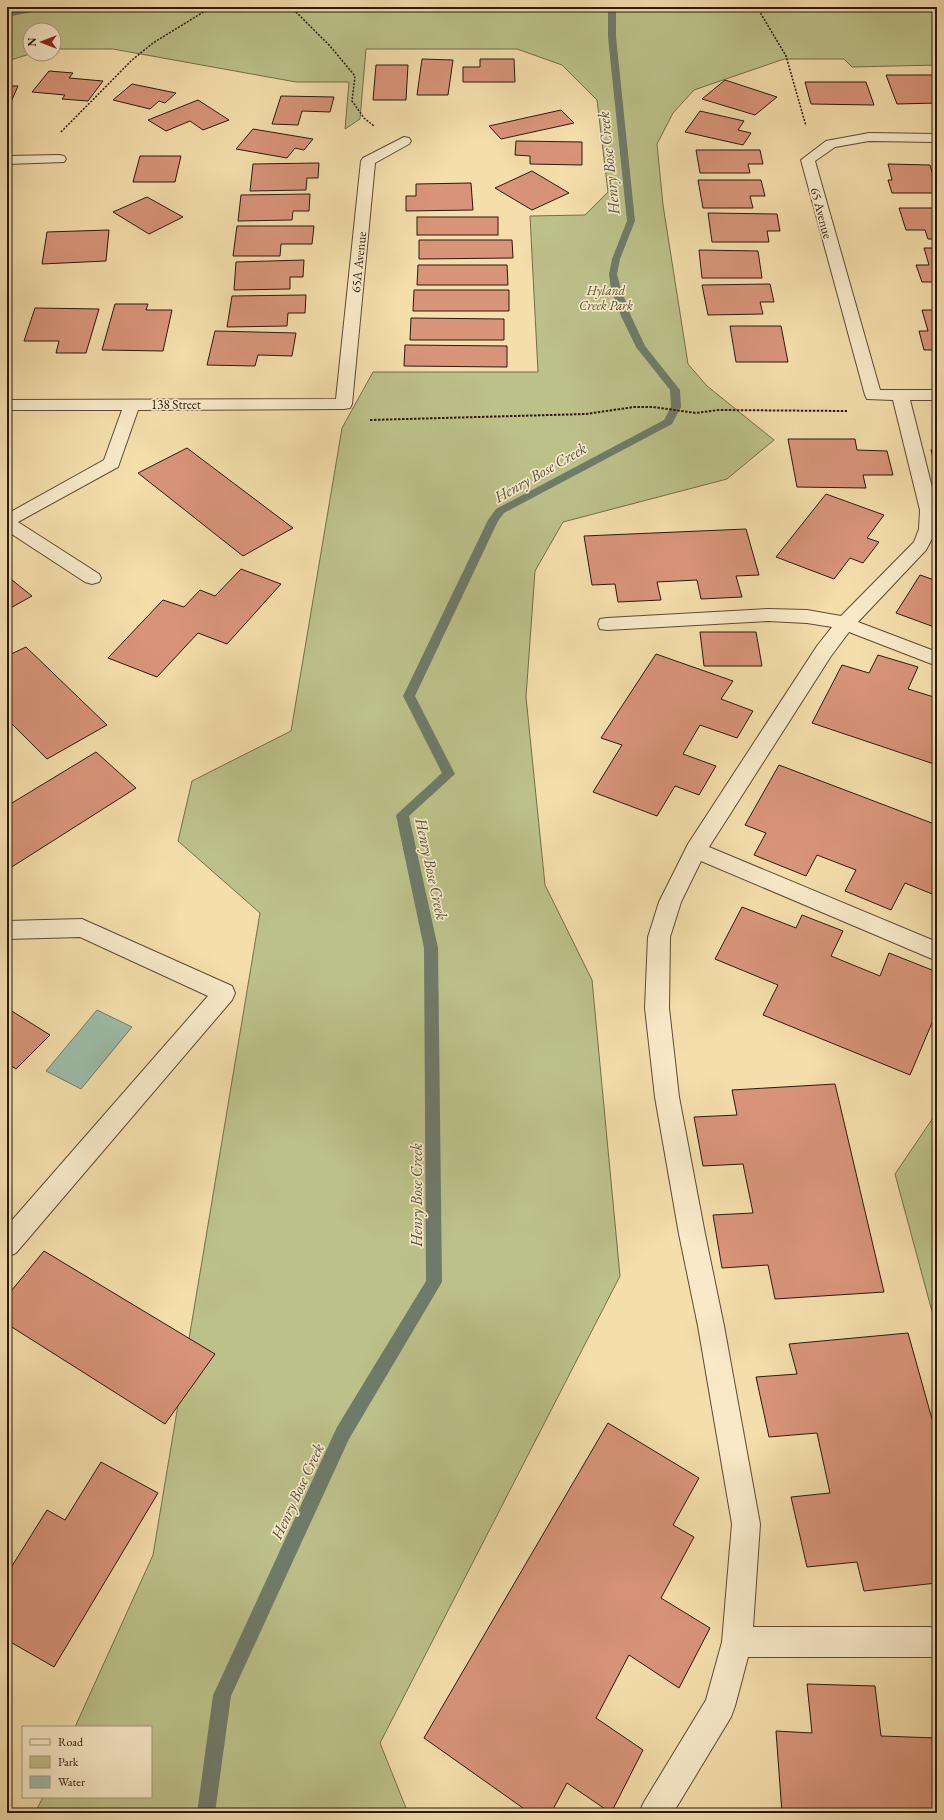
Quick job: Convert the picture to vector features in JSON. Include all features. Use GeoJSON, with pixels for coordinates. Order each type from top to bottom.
{"type":"FeatureCollection","features":[{"type":"Feature","properties":{"kind":"street","name":"65 Avenue"},"geometry":{"type":"LineString","coordinates":[[900,395],[872,396],[808,160],[831,144],[838,142],[869,137],[937,138]]}},
{"type":"Feature","properties":{"kind":"street","name":"65A Avenue"},"geometry":{"type":"LineString","coordinates":[[344,404],[368,161],[404,141]]}},
{"type":"Feature","properties":{"kind":"street"},"geometry":{"type":"LineString","coordinates":[[7,160],[59,159]]}},
{"type":"Feature","properties":{"kind":"street"},"geometry":{"type":"LineString","coordinates":[[654,1813],[720,1706],[737,1642],[746,1524],[712,1326],[692,1234],[667,1097],[657,1008],[659,937],[670,902],[696,850],[824,651],[845,624],[920,546],[927,535],[930,522],[929,510],[900,395],[937,395]]}},
{"type":"Feature","properties":{"kind":"street"},"geometry":{"type":"LineString","coordinates":[[92,578],[7,522],[112,463],[132,404]]}},
{"type":"Feature","properties":{"kind":"street","name":"138 Street"},"geometry":{"type":"LineString","coordinates":[[7,405],[344,404]]}},
{"type":"Feature","properties":{"kind":"street"},"geometry":{"type":"LineString","coordinates":[[607,624],[768,615],[814,618],[845,624],[937,659]]}},
{"type":"Feature","properties":{"kind":"street"},"geometry":{"type":"LineString","coordinates":[[696,850],[937,952]]}},
{"type":"Feature","properties":{"kind":"street"},"geometry":{"type":"LineString","coordinates":[[7,930],[82,928],[224,993],[7,1245]]}},
{"type":"Feature","properties":{"kind":"street"},"geometry":{"type":"LineString","coordinates":[[737,1642],[937,1642]]}},
{"type":"Feature","properties":{"kind":"path"},"geometry":{"type":"LineString","coordinates":[[205,11],[206,7]]}},
{"type":"Feature","properties":{"kind":"path"},"geometry":{"type":"LineString","coordinates":[[58,135],[132,60],[153,43],[205,11],[238,7]]}},
{"type":"Feature","properties":{"kind":"path"},"geometry":{"type":"LineString","coordinates":[[291,7],[330,46],[355,76],[352,101],[364,118],[374,126]]}},
{"type":"Feature","properties":{"kind":"path"},"geometry":{"type":"LineString","coordinates":[[757,7],[786,56],[807,128]]}},
{"type":"Feature","properties":{"kind":"path"},"geometry":{"type":"LineString","coordinates":[[366,417],[370,420],[586,414],[628,408],[654,407],[696,413],[718,410],[846,412],[850,409]]}},
{"type":"Feature","properties":{"kind":"green space","name":"Hyland Creek Park"},"geometry":{"type":"Polygon","coordinates":[[[7,7],[937,7],[937,65],[852,67],[844,59],[784,59],[694,90],[673,113],[657,144],[663,205],[688,364],[707,386],[774,440],[727,479],[563,522],[535,571],[526,697],[545,885],[592,980],[620,1276],[380,1743],[408,1813],[35,1813],[42,1798],[152,1798],[152,1726],[75,1726],[153,1555],[260,913],[178,841],[192,781],[291,731],[342,428],[373,372],[538,372],[530,216],[585,215],[608,192],[597,100],[562,65],[517,49],[366,49],[360,119],[345,129],[349,82],[296,82],[113,49],[62,49],[62,22],[22,22],[22,56],[7,61],[7,7]]]}},
{"type":"Feature","properties":{"kind":"green space"},"geometry":{"type":"Polygon","coordinates":[[[937,1112],[937,1330],[895,1174],[937,1112]]]}},
{"type":"Feature","properties":{"kind":"water"},"geometry":{"type":"Polygon","coordinates":[[[97,1010],[132,1027],[81,1089],[46,1071],[97,1010]]]}},
{"type":"Feature","properties":{"kind":"building"},"geometry":{"type":"Polygon","coordinates":[[[422,59],[453,60],[448,95],[417,95],[422,59]]]}},
{"type":"Feature","properties":{"kind":"building"},"geometry":{"type":"Polygon","coordinates":[[[480,59],[514,59],[515,82],[463,82],[463,67],[480,67],[480,59]]]}},
{"type":"Feature","properties":{"kind":"building"},"geometry":{"type":"Polygon","coordinates":[[[376,65],[408,65],[406,100],[373,100],[376,65]]]}},
{"type":"Feature","properties":{"kind":"building"},"geometry":{"type":"Polygon","coordinates":[[[49,71],[73,73],[69,78],[103,81],[88,101],[62,99],[65,95],[32,92],[49,71]]]}},
{"type":"Feature","properties":{"kind":"building"},"geometry":{"type":"Polygon","coordinates":[[[886,75],[937,75],[937,103],[897,104],[886,75]]]}},
{"type":"Feature","properties":{"kind":"building"},"geometry":{"type":"Polygon","coordinates":[[[725,80],[777,97],[755,115],[702,99],[725,80]]]}},
{"type":"Feature","properties":{"kind":"building"},"geometry":{"type":"Polygon","coordinates":[[[805,82],[866,82],[874,105],[811,104],[805,82]]]}},
{"type":"Feature","properties":{"kind":"building"},"geometry":{"type":"Polygon","coordinates":[[[132,84],[176,93],[165,103],[159,101],[150,109],[113,100],[132,84]]]}},
{"type":"Feature","properties":{"kind":"building"},"geometry":{"type":"Polygon","coordinates":[[[7,86],[18,86],[7,111],[7,86]]]}},
{"type":"Feature","properties":{"kind":"building"},"geometry":{"type":"Polygon","coordinates":[[[281,96],[334,97],[330,112],[302,111],[298,125],[272,124],[281,96]]]}},
{"type":"Feature","properties":{"kind":"building"},"geometry":{"type":"Polygon","coordinates":[[[198,100],[229,120],[203,130],[190,121],[166,131],[148,120],[198,100]]]}},
{"type":"Feature","properties":{"kind":"building"},"geometry":{"type":"Polygon","coordinates":[[[561,110],[574,123],[501,139],[489,126],[561,110]]]}},
{"type":"Feature","properties":{"kind":"building"},"geometry":{"type":"Polygon","coordinates":[[[700,111],[744,121],[738,130],[751,133],[743,145],[685,132],[700,111]]]}},
{"type":"Feature","properties":{"kind":"building"},"geometry":{"type":"Polygon","coordinates":[[[253,129],[313,139],[304,150],[295,148],[287,158],[236,149],[253,129]]]}},
{"type":"Feature","properties":{"kind":"building"},"geometry":{"type":"Polygon","coordinates":[[[516,141],[582,142],[582,165],[530,164],[530,156],[515,155],[516,141]]]}},
{"type":"Feature","properties":{"kind":"building"},"geometry":{"type":"Polygon","coordinates":[[[696,150],[760,150],[763,164],[748,164],[750,173],[700,173],[696,150]]]}},
{"type":"Feature","properties":{"kind":"building"},"geometry":{"type":"Polygon","coordinates":[[[140,156],[181,156],[175,182],[133,182],[140,156]]]}},
{"type":"Feature","properties":{"kind":"building"},"geometry":{"type":"Polygon","coordinates":[[[319,163],[318,178],[307,178],[306,190],[250,191],[253,164],[319,163]]]}},
{"type":"Feature","properties":{"kind":"building"},"geometry":{"type":"Polygon","coordinates":[[[888,164],[930,165],[937,188],[937,193],[892,193],[888,180],[892,180],[888,164]]]}},
{"type":"Feature","properties":{"kind":"building"},"geometry":{"type":"Polygon","coordinates":[[[532,171],[569,193],[532,210],[495,188],[532,171]]]}},
{"type":"Feature","properties":{"kind":"building"},"geometry":{"type":"Polygon","coordinates":[[[698,180],[761,180],[765,196],[750,196],[753,208],[703,208],[698,180]]]}},
{"type":"Feature","properties":{"kind":"building"},"geometry":{"type":"Polygon","coordinates":[[[471,183],[473,210],[406,211],[406,196],[416,196],[416,184],[471,183]]]}},
{"type":"Feature","properties":{"kind":"building"},"geometry":{"type":"Polygon","coordinates":[[[310,194],[309,211],[293,211],[292,220],[238,221],[241,195],[310,194]]]}},
{"type":"Feature","properties":{"kind":"building"},"geometry":{"type":"Polygon","coordinates":[[[147,197],[183,217],[149,234],[113,212],[147,197]]]}},
{"type":"Feature","properties":{"kind":"building"},"geometry":{"type":"Polygon","coordinates":[[[899,208],[937,208],[937,239],[928,239],[925,230],[906,230],[899,208]]]}},
{"type":"Feature","properties":{"kind":"building"},"geometry":{"type":"Polygon","coordinates":[[[708,213],[777,214],[780,231],[767,231],[769,242],[712,242],[708,213]]]}},
{"type":"Feature","properties":{"kind":"building"},"geometry":{"type":"Polygon","coordinates":[[[417,217],[498,217],[498,235],[417,235],[417,217]]]}},
{"type":"Feature","properties":{"kind":"building"},"geometry":{"type":"Polygon","coordinates":[[[237,226],[314,226],[312,244],[281,244],[280,256],[233,256],[237,226]]]}},
{"type":"Feature","properties":{"kind":"building"},"geometry":{"type":"Polygon","coordinates":[[[109,230],[106,261],[42,264],[47,232],[109,230]]]}},
{"type":"Feature","properties":{"kind":"building"},"geometry":{"type":"Polygon","coordinates":[[[419,240],[512,240],[513,258],[419,259],[419,240]]]}},
{"type":"Feature","properties":{"kind":"building"},"geometry":{"type":"Polygon","coordinates":[[[924,248],[937,248],[937,282],[922,282],[916,265],[929,265],[924,248]]]}},
{"type":"Feature","properties":{"kind":"building"},"geometry":{"type":"Polygon","coordinates":[[[699,250],[758,251],[762,278],[702,278],[699,250]]]}},
{"type":"Feature","properties":{"kind":"building"},"geometry":{"type":"Polygon","coordinates":[[[304,260],[303,277],[290,277],[290,289],[234,290],[236,262],[304,260]]]}},
{"type":"Feature","properties":{"kind":"building"},"geometry":{"type":"Polygon","coordinates":[[[418,265],[507,265],[508,285],[417,285],[418,265]]]}},
{"type":"Feature","properties":{"kind":"building"},"geometry":{"type":"Polygon","coordinates":[[[770,284],[774,302],[760,302],[763,314],[708,315],[702,285],[770,284]]]}},
{"type":"Feature","properties":{"kind":"building"},"geometry":{"type":"Polygon","coordinates":[[[414,290],[509,290],[509,311],[413,311],[414,290]]]}},
{"type":"Feature","properties":{"kind":"building"},"geometry":{"type":"Polygon","coordinates":[[[306,295],[305,313],[288,313],[287,326],[227,327],[232,296],[306,295]]]}},
{"type":"Feature","properties":{"kind":"building"},"geometry":{"type":"Polygon","coordinates":[[[115,304],[148,304],[146,310],[172,310],[163,351],[102,350],[115,304]]]}},
{"type":"Feature","properties":{"kind":"building"},"geometry":{"type":"Polygon","coordinates":[[[35,308],[99,309],[86,353],[56,353],[59,341],[24,341],[35,308]]]}},
{"type":"Feature","properties":{"kind":"building"},"geometry":{"type":"Polygon","coordinates":[[[922,310],[937,310],[937,350],[924,350],[919,331],[928,331],[922,310]]]}},
{"type":"Feature","properties":{"kind":"building"},"geometry":{"type":"Polygon","coordinates":[[[411,318],[504,319],[504,340],[410,340],[411,318]]]}},
{"type":"Feature","properties":{"kind":"building"},"geometry":{"type":"Polygon","coordinates":[[[730,326],[781,326],[788,362],[736,362],[730,326]]]}},
{"type":"Feature","properties":{"kind":"building"},"geometry":{"type":"Polygon","coordinates":[[[215,331],[296,333],[292,356],[258,355],[255,366],[207,365],[215,331]]]}},
{"type":"Feature","properties":{"kind":"building"},"geometry":{"type":"Polygon","coordinates":[[[405,345],[507,346],[507,367],[404,366],[405,345]]]}},
{"type":"Feature","properties":{"kind":"building"},"geometry":{"type":"Polygon","coordinates":[[[788,439],[855,439],[857,450],[887,451],[893,475],[863,475],[866,488],[797,487],[788,439]]]}},
{"type":"Feature","properties":{"kind":"building"},"geometry":{"type":"Polygon","coordinates":[[[187,448],[293,528],[243,556],[138,473],[187,448]]]}},
{"type":"Feature","properties":{"kind":"building"},"geometry":{"type":"Polygon","coordinates":[[[931,450],[937,451],[937,474],[931,450]]]}},
{"type":"Feature","properties":{"kind":"building"},"geometry":{"type":"Polygon","coordinates":[[[826,494],[884,515],[867,538],[879,542],[863,563],[850,558],[834,579],[776,557],[826,494]]]}},
{"type":"Feature","properties":{"kind":"building"},"geometry":{"type":"Polygon","coordinates":[[[746,529],[759,575],[736,576],[742,597],[701,599],[697,580],[657,582],[661,600],[618,602],[615,584],[592,585],[584,536],[746,529]]]}},
{"type":"Feature","properties":{"kind":"building"},"geometry":{"type":"Polygon","coordinates":[[[241,569],[281,584],[227,644],[198,633],[157,677],[108,658],[163,600],[184,607],[200,590],[215,596],[241,569]]]}},
{"type":"Feature","properties":{"kind":"building"},"geometry":{"type":"Polygon","coordinates":[[[920,575],[937,581],[937,628],[896,613],[920,575]]]}},
{"type":"Feature","properties":{"kind":"building"},"geometry":{"type":"Polygon","coordinates":[[[7,576],[32,596],[7,610],[7,576]]]}},
{"type":"Feature","properties":{"kind":"building"},"geometry":{"type":"Polygon","coordinates":[[[700,632],[756,632],[762,666],[704,666],[700,632]]]}},
{"type":"Feature","properties":{"kind":"building"},"geometry":{"type":"Polygon","coordinates":[[[26,647],[107,725],[47,759],[7,719],[7,656],[26,647]]]}},
{"type":"Feature","properties":{"kind":"building"},"geometry":{"type":"Polygon","coordinates":[[[656,654],[733,681],[721,699],[753,711],[737,738],[700,725],[683,754],[716,766],[699,795],[675,786],[657,816],[593,792],[622,745],[601,738],[656,654]]]}},
{"type":"Feature","properties":{"kind":"building"},"geometry":{"type":"Polygon","coordinates":[[[878,655],[918,667],[908,689],[937,698],[937,765],[812,723],[842,665],[869,673],[878,655]]]}},
{"type":"Feature","properties":{"kind":"building"},"geometry":{"type":"Polygon","coordinates":[[[96,752],[136,788],[7,870],[7,806],[96,752]]]}},
{"type":"Feature","properties":{"kind":"building"},"geometry":{"type":"Polygon","coordinates":[[[779,765],[937,825],[937,896],[905,883],[891,910],[845,891],[856,870],[817,855],[806,876],[754,855],[766,833],[745,825],[779,765]]]}},
{"type":"Feature","properties":{"kind":"building"},"geometry":{"type":"Polygon","coordinates":[[[742,907],[796,928],[802,915],[843,931],[831,956],[880,976],[889,953],[937,972],[937,1011],[910,1075],[763,1015],[778,985],[715,959],[742,907]]]}},
{"type":"Feature","properties":{"kind":"building"},"geometry":{"type":"Polygon","coordinates":[[[7,1008],[50,1035],[16,1069],[7,1063],[7,1008]]]}},
{"type":"Feature","properties":{"kind":"building"},"geometry":{"type":"Polygon","coordinates":[[[835,1084],[884,1292],[775,1299],[768,1265],[722,1268],[713,1215],[753,1213],[743,1164],[703,1166],[694,1117],[737,1115],[732,1090],[835,1084]]]}},
{"type":"Feature","properties":{"kind":"building"},"geometry":{"type":"Polygon","coordinates":[[[44,1251],[215,1354],[165,1424],[7,1324],[7,1296],[44,1251]]]}},
{"type":"Feature","properties":{"kind":"building"},"geometry":{"type":"Polygon","coordinates":[[[908,1333],[937,1437],[937,1583],[864,1591],[857,1562],[807,1567],[791,1497],[830,1493],[817,1433],[769,1437],[756,1377],[797,1374],[789,1344],[908,1333]]]}},
{"type":"Feature","properties":{"kind":"building"},"geometry":{"type":"Polygon","coordinates":[[[608,1423],[699,1478],[673,1525],[694,1537],[661,1598],[710,1628],[679,1688],[629,1655],[596,1718],[643,1750],[611,1813],[567,1783],[551,1813],[530,1813],[424,1738],[608,1423]]]}},
{"type":"Feature","properties":{"kind":"building"},"geometry":{"type":"Polygon","coordinates":[[[101,1462],[158,1493],[54,1667],[7,1640],[7,1574],[47,1510],[65,1520],[101,1462]]]}},
{"type":"Feature","properties":{"kind":"building"},"geometry":{"type":"Polygon","coordinates":[[[807,1684],[875,1686],[881,1736],[937,1738],[937,1813],[782,1813],[776,1731],[812,1733],[807,1684]]]}},
{"type":"Feature","properties":{"kind":"waterway"},"geometry":{"type":"LineString","coordinates":[[7,15],[47,7]]}},
{"type":"Feature","properties":{"kind":"waterway","name":"Henry Bose Creek"},"geometry":{"type":"LineString","coordinates":[[206,1813],[222,1695],[343,1433],[434,1282],[431,948],[402,815],[449,774],[409,696],[493,520],[500,511],[668,422],[677,403],[675,390],[641,347],[626,316],[616,289],[613,274],[616,259],[631,221],[612,37],[612,7]]}}]}
